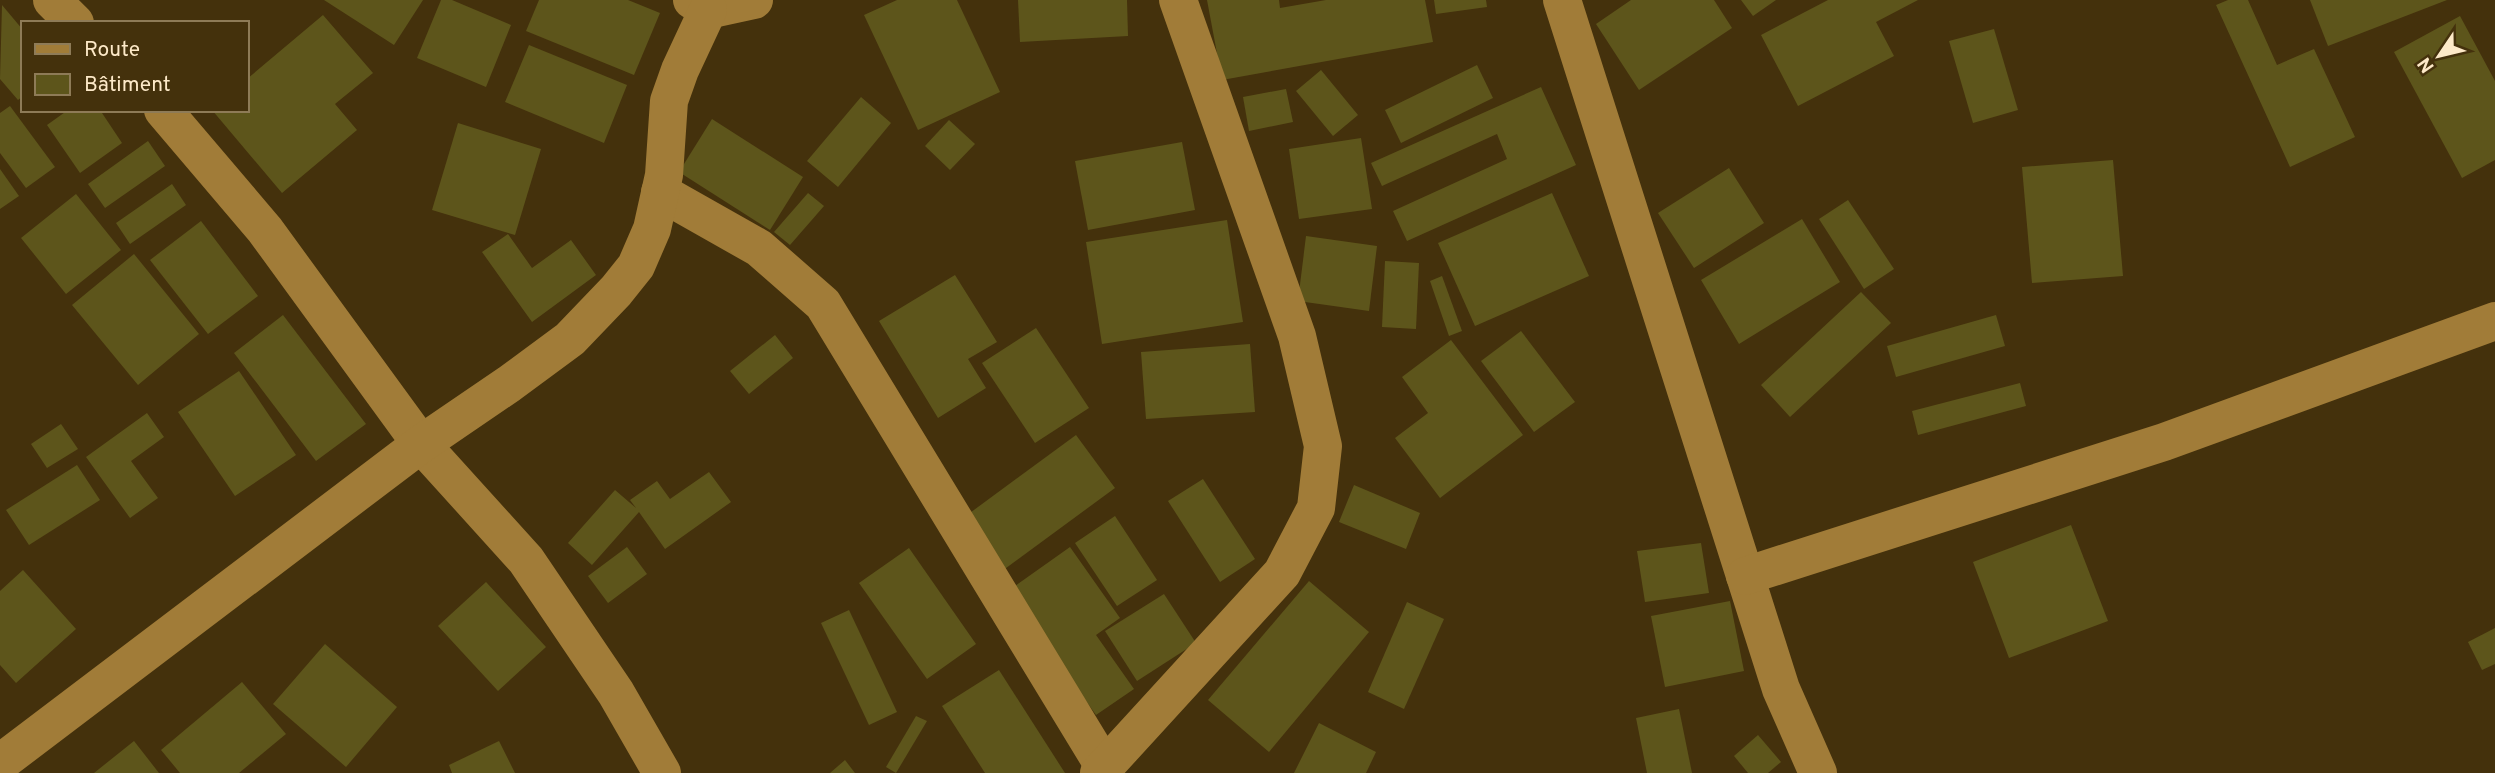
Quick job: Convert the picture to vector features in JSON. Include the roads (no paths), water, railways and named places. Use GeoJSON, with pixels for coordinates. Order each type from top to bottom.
{"type":"FeatureCollection","features":[{"type":"Feature","properties":{"kind":"street"},"geometry":{"type":"LineString","coordinates":[[52,0],[73,21]]}},
{"type":"Feature","properties":{"kind":"street"},"geometry":{"type":"LineString","coordinates":[[0,763],[421,444],[569,339],[636,267],[652,229],[664,175],[669,101],[700,5],[754,0]]}},
{"type":"Feature","properties":{"kind":"street"},"geometry":{"type":"LineString","coordinates":[[660,192],[759,247],[823,304],[1102,770],[1282,573],[1316,508],[1323,446],[1297,336],[1178,0]]}},
{"type":"Feature","properties":{"kind":"street"},"geometry":{"type":"LineString","coordinates":[[1562,0],[1782,689],[1818,773]]}},
{"type":"Feature","properties":{"kind":"street"},"geometry":{"type":"LineString","coordinates":[[165,112],[265,230],[421,444],[526,560],[616,693],[662,773]]}},
{"type":"Feature","properties":{"kind":"street"},"geometry":{"type":"LineString","coordinates":[[1745,576],[2164,442],[2495,321]]}}]}
